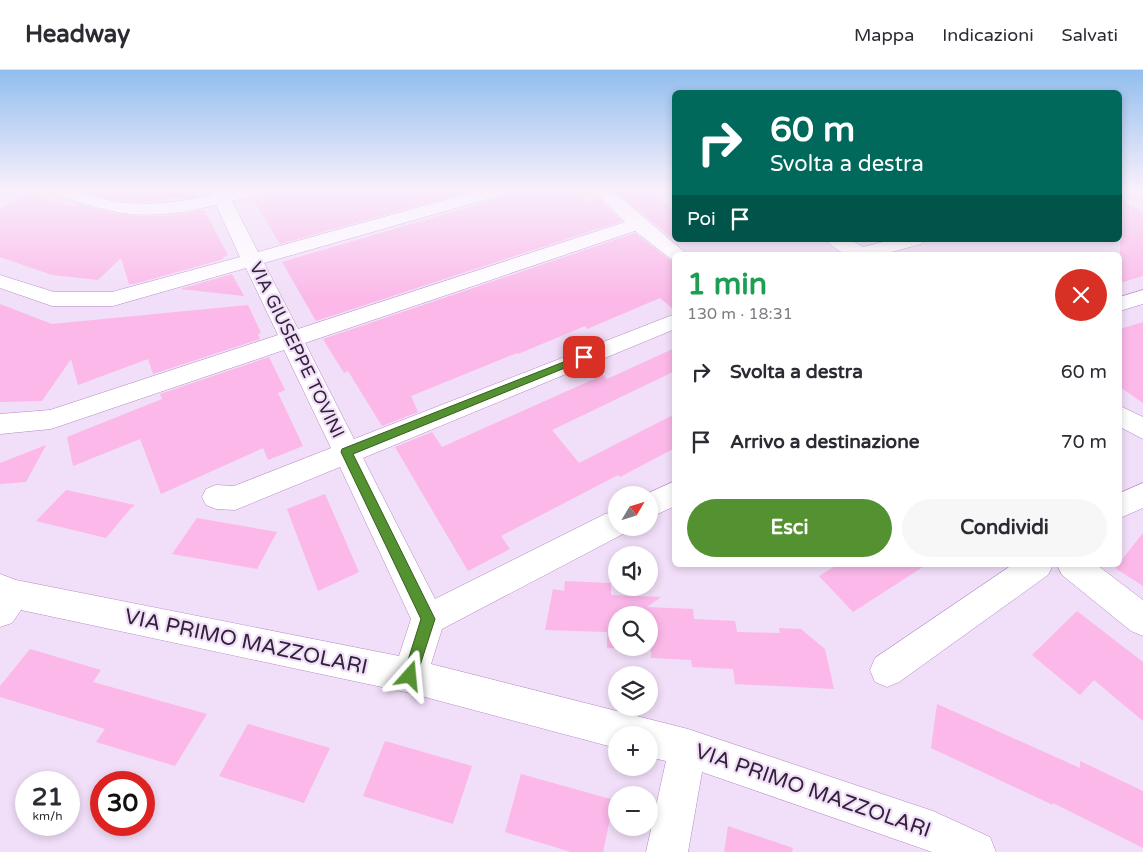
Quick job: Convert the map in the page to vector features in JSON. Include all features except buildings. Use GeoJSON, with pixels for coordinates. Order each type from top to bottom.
{"type":"FeatureCollection","features":[{"type":"Feature","properties":{"kind":"street","name":"VIA GIUSEPPE TOVINI"},"geometry":{"type":"LineString","coordinates":[[236,226],[428,619]]}},
{"type":"Feature","properties":{"kind":"street"},"geometry":{"type":"LineString","coordinates":[[0,281],[52,299],[113,299],[369,226]]}},
{"type":"Feature","properties":{"kind":"street"},"geometry":{"type":"LineString","coordinates":[[0,424],[51,419],[630,226]]}},
{"type":"Feature","properties":{"kind":"street"},"geometry":{"type":"LineString","coordinates":[[641,226],[674,252]]}},
{"type":"Feature","properties":{"kind":"street"},"geometry":{"type":"LineString","coordinates":[[840,242],[855,252]]}},
{"type":"Feature","properties":{"kind":"street"},"geometry":{"type":"LineString","coordinates":[[870,252],[907,242]]}},
{"type":"Feature","properties":{"kind":"street"},"geometry":{"type":"LineString","coordinates":[[1122,303],[1143,297]]}},
{"type":"Feature","properties":{"kind":"street"},"geometry":{"type":"LineString","coordinates":[[216,497],[235,498],[672,321]]}},
{"type":"Feature","properties":{"kind":"street"},"geometry":{"type":"LineString","coordinates":[[1122,417],[1143,429]]}},
{"type":"Feature","properties":{"kind":"street"},"geometry":{"type":"LineString","coordinates":[[658,502],[672,494]]}},
{"type":"Feature","properties":{"kind":"street"},"geometry":{"type":"LineString","coordinates":[[1122,505],[1143,495]]}},
{"type":"Feature","properties":{"kind":"street"},"geometry":{"type":"LineString","coordinates":[[410,676],[428,619],[608,527]]}},
{"type":"Feature","properties":{"kind":"street"},"geometry":{"type":"LineString","coordinates":[[887,670],[1034,567]]}},
{"type":"Feature","properties":{"kind":"street"},"geometry":{"type":"LineString","coordinates":[[1076,567],[1143,620]]}},
{"type":"Feature","properties":{"kind":"street","name":"VIA PRIMO MAZZOLARI"},"geometry":{"type":"LineString","coordinates":[[5,598],[410,676],[608,727]]}},
{"type":"Feature","properties":{"kind":"street","name":"VIA PRIMO MAZZOLARI"},"geometry":{"type":"LineString","coordinates":[[658,740],[688,748],[933,830],[975,852]]}},
{"type":"Feature","properties":{"kind":"street"},"geometry":{"type":"LineString","coordinates":[[667,852],[688,748]]}},
{"type":"Feature","properties":{"kind":"route"},"geometry":{"type":"LineString","coordinates":[[410,676],[428,619],[346,452],[584,357]]}}]}
